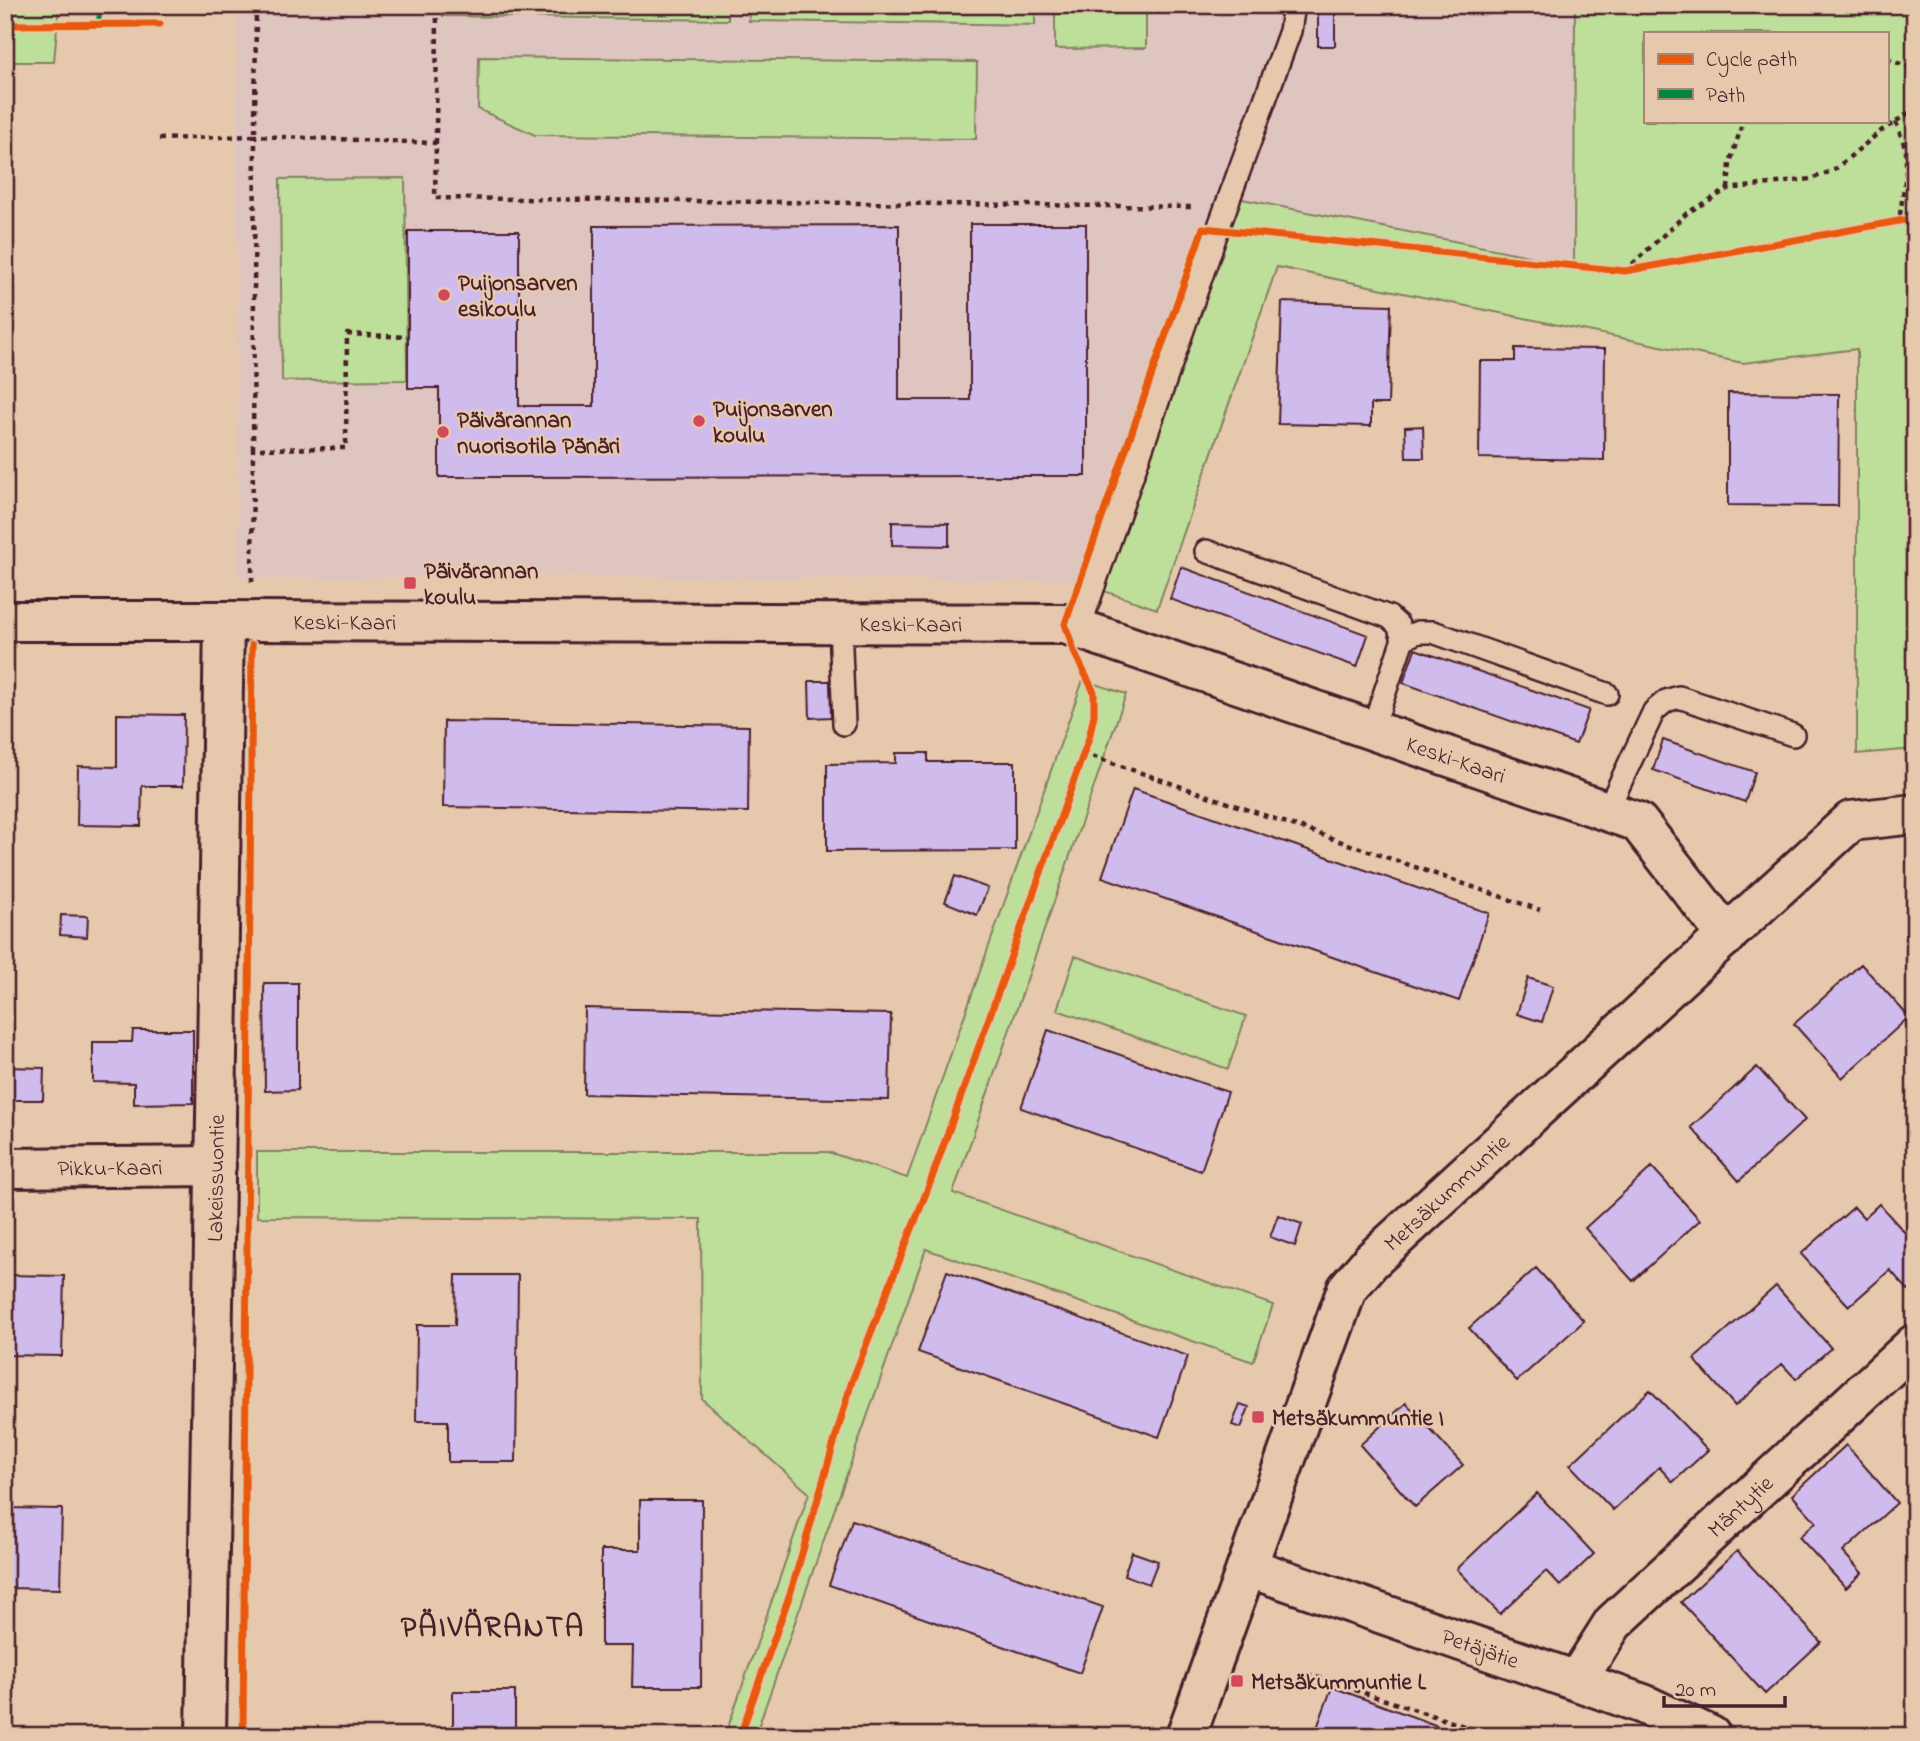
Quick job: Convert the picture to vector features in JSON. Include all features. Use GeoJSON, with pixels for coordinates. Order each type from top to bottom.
{"type":"FeatureCollection","features":[{"type":"Feature","properties":{"kind":"street","name":"Keski-Kaari"},"geometry":{"type":"LineString","coordinates":[[5,621],[1065,624],[1638,822],[1727,936]]}},
{"type":"Feature","properties":{"kind":"street","name":"Lakeissuontie"},"geometry":{"type":"LineString","coordinates":[[206,1736],[224,621]]}},
{"type":"Feature","properties":{"kind":"street","name":"Metsäkummuntie"},"geometry":{"type":"LineString","coordinates":[[1186,1736],[1348,1289],[1371,1261],[1851,821],[1915,814]]}},
{"type":"Feature","properties":{"kind":"street","name":"Pikku-Kaari"},"geometry":{"type":"LineString","coordinates":[[5,1168],[216,1166]]}},
{"type":"Feature","properties":{"kind":"street","name":"Mäntytie"},"geometry":{"type":"LineString","coordinates":[[1577,1680],[1613,1623],[1915,1344]]}},
{"type":"Feature","properties":{"kind":"street","name":"Petäjätie"},"geometry":{"type":"LineString","coordinates":[[1247,1567],[1643,1704],[1711,1736]]}},
{"type":"Feature","properties":{"kind":"lane"},"geometry":{"type":"LineString","coordinates":[[1079,629],[1290,31],[1294,5]]}},
{"type":"Feature","properties":{"kind":"lane"},"geometry":{"type":"LineString","coordinates":[[1206,551],[1389,617],[1398,625],[1403,639],[1372,730]]}},
{"type":"Feature","properties":{"kind":"lane"},"geometry":{"type":"LineString","coordinates":[[840,623],[844,723]]}},
{"type":"Feature","properties":{"kind":"lane"},"geometry":{"type":"LineString","coordinates":[[1403,639],[1418,632],[1433,632],[1607,694]]}},
{"type":"Feature","properties":{"kind":"lane"},"geometry":{"type":"LineString","coordinates":[[1607,811],[1654,711],[1666,701],[1679,697],[1793,735]]}},
{"type":"Feature","properties":{"kind":"path"},"geometry":{"type":"LineString","coordinates":[[252,583],[256,5]]}},
{"type":"Feature","properties":{"kind":"path"},"geometry":{"type":"LineString","coordinates":[[437,5],[435,198],[1208,207]]}},
{"type":"Feature","properties":{"kind":"path"},"geometry":{"type":"LineString","coordinates":[[1888,60],[1915,69]]}},
{"type":"Feature","properties":{"kind":"path"},"geometry":{"type":"LineString","coordinates":[[1625,271],[1687,213],[1728,189],[1811,179],[1834,170],[1881,131],[1915,109]]}},
{"type":"Feature","properties":{"kind":"path"},"geometry":{"type":"LineString","coordinates":[[1728,189],[1730,163],[1743,122]]}},
{"type":"Feature","properties":{"kind":"path"},"geometry":{"type":"LineString","coordinates":[[1896,122],[1906,150],[1903,234]]}},
{"type":"Feature","properties":{"kind":"path"},"geometry":{"type":"LineString","coordinates":[[159,139],[255,136],[436,143]]}},
{"type":"Feature","properties":{"kind":"path"},"geometry":{"type":"LineString","coordinates":[[1885,223],[1903,220]]}},
{"type":"Feature","properties":{"kind":"path"},"geometry":{"type":"LineString","coordinates":[[1611,270],[1639,269]]}},
{"type":"Feature","properties":{"kind":"path"},"geometry":{"type":"LineString","coordinates":[[253,449],[346,448],[347,334],[407,337]]}},
{"type":"Feature","properties":{"kind":"path"},"geometry":{"type":"LineString","coordinates":[[1078,766],[1084,749],[1540,909]]}},
{"type":"Feature","properties":{"kind":"path"},"geometry":{"type":"LineString","coordinates":[[1307,1674],[1494,1736]]}},
{"type":"Feature","properties":{"kind":"shaded area","name":"Puijonsarven koulu"},"geometry":{"type":"Polygon","coordinates":[[[237,5],[1574,5],[1574,265],[1237,198],[1101,590],[1070,581],[544,576],[238,579],[237,5]]]}},
{"type":"Feature","properties":{"kind":"green space"},"geometry":{"type":"Polygon","coordinates":[[[5,5],[59,5],[54,62],[5,62],[5,5]]]}},
{"type":"Feature","properties":{"kind":"green space"},"geometry":{"type":"Polygon","coordinates":[[[443,5],[728,5],[728,20],[443,16],[443,5]]]}},
{"type":"Feature","properties":{"kind":"green space"},"geometry":{"type":"Polygon","coordinates":[[[750,5],[1035,5],[1035,25],[749,21],[750,5]]]}},
{"type":"Feature","properties":{"kind":"green space"},"geometry":{"type":"Polygon","coordinates":[[[1055,5],[1146,5],[1146,48],[1055,49],[1055,5]]]}},
{"type":"Feature","properties":{"kind":"green space"},"geometry":{"type":"Polygon","coordinates":[[[1575,5],[1915,5],[1915,749],[1857,754],[1857,349],[1743,363],[1277,267],[1157,609],[1101,590],[1237,198],[1574,265],[1575,5]]]}},
{"type":"Feature","properties":{"kind":"green space"},"geometry":{"type":"Polygon","coordinates":[[[479,57],[977,62],[976,139],[535,135],[478,109],[479,57]]]}},
{"type":"Feature","properties":{"kind":"green space"},"geometry":{"type":"Polygon","coordinates":[[[405,178],[407,380],[282,381],[280,179],[405,178]]]}},
{"type":"Feature","properties":{"kind":"green space"},"geometry":{"type":"Polygon","coordinates":[[[1083,680],[1126,694],[953,1193],[1273,1305],[1253,1362],[926,1249],[755,1736],[725,1736],[809,1493],[702,1399],[701,1219],[257,1217],[257,1152],[828,1152],[907,1178],[1083,680]]]}},
{"type":"Feature","properties":{"kind":"green space"},"geometry":{"type":"Polygon","coordinates":[[[1075,956],[1246,1016],[1228,1069],[1057,1010],[1075,956]]]}},
{"type":"Feature","properties":{"kind":"building"},"geometry":{"type":"Polygon","coordinates":[[[1318,5],[1335,5],[1335,46],[1318,46],[1318,5]]]}},
{"type":"Feature","properties":{"kind":"building"},"geometry":{"type":"Polygon","coordinates":[[[5,203],[10,203],[10,262],[5,262],[5,203]]]}},
{"type":"Feature","properties":{"kind":"building"},"geometry":{"type":"Polygon","coordinates":[[[970,224],[1086,224],[1086,476],[439,477],[439,388],[408,388],[408,231],[519,231],[519,406],[594,406],[594,226],[899,225],[899,400],[970,400],[970,224]]]}},
{"type":"Feature","properties":{"kind":"building"},"geometry":{"type":"Polygon","coordinates":[[[1282,302],[1391,305],[1388,404],[1371,404],[1371,426],[1278,424],[1282,302]]]}},
{"type":"Feature","properties":{"kind":"building"},"geometry":{"type":"Polygon","coordinates":[[[1515,348],[1605,349],[1604,460],[1479,458],[1480,361],[1515,361],[1515,348]]]}},
{"type":"Feature","properties":{"kind":"building"},"geometry":{"type":"Polygon","coordinates":[[[1728,393],[1839,394],[1838,506],[1728,505],[1728,393]]]}},
{"type":"Feature","properties":{"kind":"building"},"geometry":{"type":"Polygon","coordinates":[[[1423,426],[1424,458],[1406,458],[1405,427],[1423,426]]]}},
{"type":"Feature","properties":{"kind":"building"},"geometry":{"type":"Polygon","coordinates":[[[892,522],[949,523],[949,546],[892,545],[892,522]]]}},
{"type":"Feature","properties":{"kind":"building"},"geometry":{"type":"Polygon","coordinates":[[[1181,567],[1368,635],[1357,667],[1170,599],[1181,567]]]}},
{"type":"Feature","properties":{"kind":"building"},"geometry":{"type":"Polygon","coordinates":[[[1415,649],[1589,710],[1576,744],[1403,683],[1415,649]]]}},
{"type":"Feature","properties":{"kind":"building"},"geometry":{"type":"Polygon","coordinates":[[[809,681],[830,681],[831,717],[810,718],[809,681]]]}},
{"type":"Feature","properties":{"kind":"building"},"geometry":{"type":"Polygon","coordinates":[[[117,714],[184,715],[183,786],[142,786],[141,826],[77,825],[78,766],[117,767],[117,714]]]}},
{"type":"Feature","properties":{"kind":"building"},"geometry":{"type":"Polygon","coordinates":[[[444,721],[749,726],[748,812],[443,807],[444,721]]]}},
{"type":"Feature","properties":{"kind":"building"},"geometry":{"type":"Polygon","coordinates":[[[1663,740],[1755,772],[1745,802],[1653,770],[1663,740]]]}},
{"type":"Feature","properties":{"kind":"building"},"geometry":{"type":"Polygon","coordinates":[[[896,753],[928,753],[928,762],[1015,762],[1015,850],[827,851],[827,764],[896,763],[896,753]]]}},
{"type":"Feature","properties":{"kind":"building"},"geometry":{"type":"Polygon","coordinates":[[[1133,789],[1489,913],[1459,1001],[1102,877],[1133,789]]]}},
{"type":"Feature","properties":{"kind":"building"},"geometry":{"type":"Polygon","coordinates":[[[955,876],[988,888],[977,915],[945,902],[955,876]]]}},
{"type":"Feature","properties":{"kind":"building"},"geometry":{"type":"Polygon","coordinates":[[[61,915],[88,916],[87,937],[60,935],[61,915]]]}},
{"type":"Feature","properties":{"kind":"building"},"geometry":{"type":"Polygon","coordinates":[[[1861,964],[1909,1017],[1842,1078],[1794,1024],[1861,964]]]}},
{"type":"Feature","properties":{"kind":"building"},"geometry":{"type":"Polygon","coordinates":[[[1528,978],[1553,986],[1542,1022],[1517,1014],[1528,978]]]}},
{"type":"Feature","properties":{"kind":"building"},"geometry":{"type":"Polygon","coordinates":[[[264,983],[298,983],[298,1090],[265,1091],[264,983]]]}},
{"type":"Feature","properties":{"kind":"building"},"geometry":{"type":"Polygon","coordinates":[[[585,1008],[891,1014],[889,1100],[584,1094],[585,1008]]]}},
{"type":"Feature","properties":{"kind":"building"},"geometry":{"type":"Polygon","coordinates":[[[133,1030],[193,1030],[193,1103],[134,1104],[134,1083],[93,1082],[93,1042],[132,1042],[133,1030]]]}},
{"type":"Feature","properties":{"kind":"building"},"geometry":{"type":"Polygon","coordinates":[[[1048,1030],[1228,1092],[1201,1171],[1021,1108],[1048,1030]]]}},
{"type":"Feature","properties":{"kind":"building"},"geometry":{"type":"Polygon","coordinates":[[[7,1067],[44,1068],[43,1100],[7,1100],[7,1067]]]}},
{"type":"Feature","properties":{"kind":"building"},"geometry":{"type":"Polygon","coordinates":[[[1757,1067],[1805,1120],[1739,1181],[1691,1127],[1757,1067]]]}},
{"type":"Feature","properties":{"kind":"building"},"geometry":{"type":"Polygon","coordinates":[[[1652,1167],[1700,1220],[1633,1281],[1585,1228],[1652,1167]]]}},
{"type":"Feature","properties":{"kind":"building"},"geometry":{"type":"Polygon","coordinates":[[[1879,1204],[1907,1235],[1915,1228],[1915,1285],[1908,1290],[1890,1270],[1849,1306],[1801,1254],[1854,1207],[1864,1218],[1879,1204]]]}},
{"type":"Feature","properties":{"kind":"building"},"geometry":{"type":"Polygon","coordinates":[[[1278,1215],[1302,1224],[1295,1246],[1270,1237],[1278,1215]]]}},
{"type":"Feature","properties":{"kind":"building"},"geometry":{"type":"Polygon","coordinates":[[[1536,1268],[1584,1321],[1517,1381],[1469,1328],[1536,1268]]]}},
{"type":"Feature","properties":{"kind":"building"},"geometry":{"type":"Polygon","coordinates":[[[947,1271],[1188,1356],[1159,1437],[918,1352],[947,1271]]]}},
{"type":"Feature","properties":{"kind":"building"},"geometry":{"type":"Polygon","coordinates":[[[5,1275],[64,1276],[62,1356],[5,1355],[5,1275]]]}},
{"type":"Feature","properties":{"kind":"building"},"geometry":{"type":"Polygon","coordinates":[[[456,1275],[518,1275],[516,1462],[448,1462],[448,1421],[416,1421],[417,1325],[455,1325],[456,1275]]]}},
{"type":"Feature","properties":{"kind":"building"},"geometry":{"type":"Polygon","coordinates":[[[1776,1286],[1831,1348],[1796,1379],[1782,1364],[1735,1406],[1694,1359],[1776,1286]]]}},
{"type":"Feature","properties":{"kind":"building"},"geometry":{"type":"Polygon","coordinates":[[[1650,1390],[1708,1450],[1673,1482],[1659,1467],[1613,1510],[1570,1465],[1650,1390]]]}},
{"type":"Feature","properties":{"kind":"building"},"geometry":{"type":"Polygon","coordinates":[[[1406,1403],[1463,1465],[1415,1507],[1360,1445],[1406,1403]]]}},
{"type":"Feature","properties":{"kind":"building"},"geometry":{"type":"Polygon","coordinates":[[[1240,1404],[1249,1407],[1241,1428],[1232,1425],[1240,1404]]]}},
{"type":"Feature","properties":{"kind":"building"},"geometry":{"type":"Polygon","coordinates":[[[1846,1445],[1897,1503],[1843,1552],[1862,1573],[1846,1588],[1799,1537],[1816,1522],[1792,1495],[1846,1445]]]}},
{"type":"Feature","properties":{"kind":"building"},"geometry":{"type":"Polygon","coordinates":[[[1537,1493],[1594,1554],[1560,1586],[1546,1571],[1500,1614],[1457,1569],[1537,1493]]]}},
{"type":"Feature","properties":{"kind":"building"},"geometry":{"type":"Polygon","coordinates":[[[640,1500],[702,1500],[701,1687],[632,1687],[633,1646],[601,1646],[601,1550],[640,1550],[640,1500]]]}},
{"type":"Feature","properties":{"kind":"building"},"geometry":{"type":"Polygon","coordinates":[[[5,1508],[62,1509],[60,1589],[5,1588],[5,1508]]]}},
{"type":"Feature","properties":{"kind":"building"},"geometry":{"type":"Polygon","coordinates":[[[852,1520],[1103,1607],[1080,1673],[829,1585],[852,1520]]]}},
{"type":"Feature","properties":{"kind":"building"},"geometry":{"type":"Polygon","coordinates":[[[1737,1551],[1821,1642],[1765,1694],[1681,1602],[1737,1551]]]}},
{"type":"Feature","properties":{"kind":"building"},"geometry":{"type":"Polygon","coordinates":[[[1132,1552],[1158,1561],[1149,1584],[1124,1575],[1132,1552]]]}},
{"type":"Feature","properties":{"kind":"building"},"geometry":{"type":"Polygon","coordinates":[[[1332,1687],[1465,1736],[1314,1736],[1332,1687]]]}},
{"type":"Feature","properties":{"kind":"building"},"geometry":{"type":"Polygon","coordinates":[[[453,1691],[515,1691],[515,1736],[453,1736],[453,1691]]]}},
{"type":"Feature","properties":{"kind":"marked path"},"geometry":{"type":"LineString","coordinates":[[99,5],[99,25]]}},
{"type":"Feature","properties":{"kind":"cycle path"},"geometry":{"type":"LineString","coordinates":[[5,25],[160,24]]}},
{"type":"Feature","properties":{"kind":"cycle path"},"geometry":{"type":"LineString","coordinates":[[740,1736],[792,1588],[852,1381],[930,1183],[1089,738],[1094,715],[1094,692],[1075,654],[1065,624],[1203,228],[1625,271],[1915,218]]}},
{"type":"Feature","properties":{"kind":"cycle path"},"geometry":{"type":"LineString","coordinates":[[243,1736],[252,645]]}},
{"type":"Feature","properties":{"kind":"place","name":"Puijonsarven esikoulu"},"geometry":{"type":"Point","coordinates":[444,295]}},
{"type":"Feature","properties":{"kind":"place","name":"Puijonsarven koulu"},"geometry":{"type":"Point","coordinates":[699,421]}},
{"type":"Feature","properties":{"kind":"place","name":"Päivärannan nuorisotila Pänäri"},"geometry":{"type":"Point","coordinates":[443,432]}},
{"type":"Feature","properties":{"kind":"place","name":"Päivärannan koulu"},"geometry":{"type":"Point","coordinates":[410,583]}},
{"type":"Feature","properties":{"kind":"place","name":"Metsäkummuntie I"},"geometry":{"type":"Point","coordinates":[1258,1417]}},
{"type":"Feature","properties":{"kind":"place","name":"Metsäkummuntie L"},"geometry":{"type":"Point","coordinates":[1237,1681]}},
{"type":"Feature","properties":{"kind":"district","name":"PÄIVÄRANTA"},"geometry":{"type":"Point","coordinates":[493,1626]}}]}
